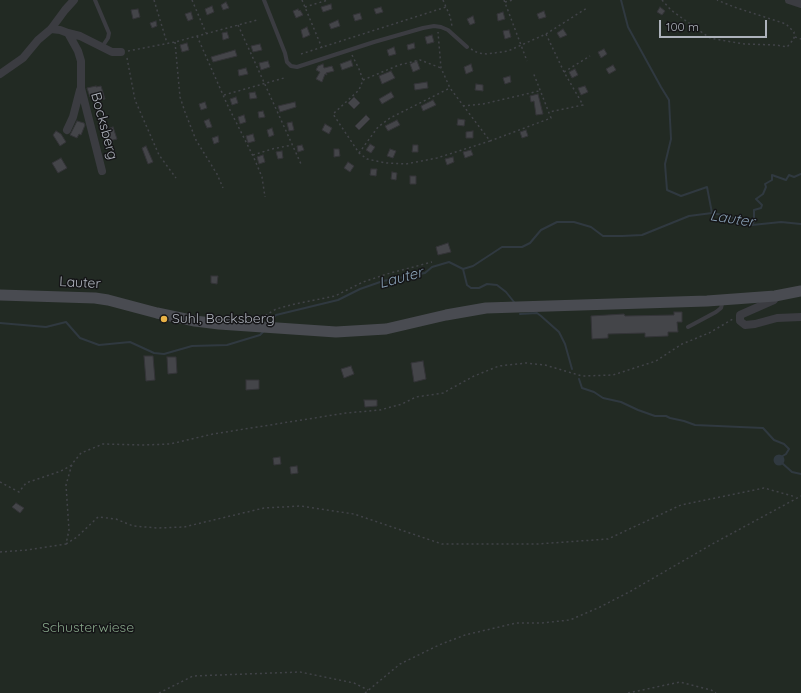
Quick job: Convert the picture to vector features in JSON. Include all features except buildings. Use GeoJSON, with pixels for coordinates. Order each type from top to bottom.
{"type":"FeatureCollection","features":[{"type":"Feature","properties":{"kind":"street"},"geometry":{"type":"LineString","coordinates":[[0,74],[23,58],[38,40],[51,29],[74,0]]}},
{"type":"Feature","properties":{"kind":"street"},"geometry":{"type":"LineString","coordinates":[[789,0],[801,4]]}},
{"type":"Feature","properties":{"kind":"street"},"geometry":{"type":"LineString","coordinates":[[51,29],[80,36],[112,52],[123,51]]}},
{"type":"Feature","properties":{"kind":"street","name":"Bocksberg"},"geometry":{"type":"LineString","coordinates":[[68,33],[78,50],[81,61],[81,88],[102,171]]}},
{"type":"Feature","properties":{"kind":"street","name":"Bocksberg"},"geometry":{"type":"LineString","coordinates":[[67,130],[73,117],[81,88]]}},
{"type":"Feature","properties":{"kind":"street","name":"Lauter"},"geometry":{"type":"LineString","coordinates":[[0,295],[95,298],[195,321],[254,327],[336,332],[370,331],[413,324],[446,315],[486,308],[724,300],[775,296],[801,291]]}},
{"type":"Feature","properties":{"kind":"street"},"geometry":{"type":"LineString","coordinates":[[775,296],[774,300],[740,315],[740,321],[744,325],[756,324],[777,318],[801,318]]}},
{"type":"Feature","properties":{"kind":"lane"},"geometry":{"type":"LineString","coordinates":[[96,0],[109,33],[108,38],[102,47]]}},
{"type":"Feature","properties":{"kind":"lane"},"geometry":{"type":"LineString","coordinates":[[264,0],[286,53],[287,62],[291,66],[297,67],[423,28],[438,26],[448,30],[467,47]]}},
{"type":"Feature","properties":{"kind":"lane"},"geometry":{"type":"LineString","coordinates":[[688,327],[716,312],[721,308],[724,300]]}},
{"type":"Feature","properties":{"kind":"path"},"geometry":{"type":"LineString","coordinates":[[154,0],[167,43]]}},
{"type":"Feature","properties":{"kind":"path"},"geometry":{"type":"LineString","coordinates":[[192,0],[206,33]]}},
{"type":"Feature","properties":{"kind":"path"},"geometry":{"type":"LineString","coordinates":[[302,0],[322,48]]}},
{"type":"Feature","properties":{"kind":"path"},"geometry":{"type":"LineString","coordinates":[[305,7],[328,0]]}},
{"type":"Feature","properties":{"kind":"path"},"geometry":{"type":"LineString","coordinates":[[443,0],[452,25],[451,33]]}},
{"type":"Feature","properties":{"kind":"path"},"geometry":{"type":"LineString","coordinates":[[513,0],[504,1],[527,62]]}},
{"type":"Feature","properties":{"kind":"path"},"geometry":{"type":"LineString","coordinates":[[662,0],[671,10],[710,38],[745,44],[776,45],[787,47],[794,39],[794,32],[786,24],[717,0]]}},
{"type":"Feature","properties":{"kind":"path"},"geometry":{"type":"LineString","coordinates":[[301,54],[446,7]]}},
{"type":"Feature","properties":{"kind":"path"},"geometry":{"type":"LineString","coordinates":[[467,47],[478,53],[487,54],[521,46],[546,34],[587,8]]}},
{"type":"Feature","properties":{"kind":"path"},"geometry":{"type":"LineString","coordinates":[[176,178],[159,154],[135,100],[123,51],[175,42],[257,20]]}},
{"type":"Feature","properties":{"kind":"path"},"geometry":{"type":"LineString","coordinates":[[238,25],[301,164]]}},
{"type":"Feature","properties":{"kind":"path"},"geometry":{"type":"LineString","coordinates":[[438,26],[441,68],[450,88],[462,106],[490,141]]}},
{"type":"Feature","properties":{"kind":"path"},"geometry":{"type":"LineString","coordinates":[[546,34],[564,72],[583,105],[549,112]]}},
{"type":"Feature","properties":{"kind":"path"},"geometry":{"type":"LineString","coordinates":[[197,36],[262,177],[265,197]]}},
{"type":"Feature","properties":{"kind":"path"},"geometry":{"type":"LineString","coordinates":[[794,37],[801,39]]}},
{"type":"Feature","properties":{"kind":"path"},"geometry":{"type":"LineString","coordinates":[[175,42],[180,97],[196,140],[217,174],[223,188]]}},
{"type":"Feature","properties":{"kind":"path"},"geometry":{"type":"LineString","coordinates":[[348,50],[355,59],[363,80],[359,90],[333,114],[359,153],[367,159],[386,163],[406,164],[437,158],[490,141],[551,118],[539,91],[533,72]]}},
{"type":"Feature","properties":{"kind":"path"},"geometry":{"type":"LineString","coordinates":[[564,72],[590,56]]}},
{"type":"Feature","properties":{"kind":"path"},"geometry":{"type":"LineString","coordinates":[[363,80],[399,65],[420,60],[441,68]]}},
{"type":"Feature","properties":{"kind":"path"},"geometry":{"type":"LineString","coordinates":[[224,95],[284,78]]}},
{"type":"Feature","properties":{"kind":"path"},"geometry":{"type":"LineString","coordinates":[[359,153],[378,126],[390,118],[450,88]]}},
{"type":"Feature","properties":{"kind":"path"},"geometry":{"type":"LineString","coordinates":[[462,106],[483,104],[539,91]]}},
{"type":"Feature","properties":{"kind":"path"},"geometry":{"type":"LineString","coordinates":[[253,156],[292,144]]}},
{"type":"Feature","properties":{"kind":"path"},"geometry":{"type":"LineString","coordinates":[[254,327],[261,318],[276,309],[330,297],[369,280],[432,262]]}},
{"type":"Feature","properties":{"kind":"path"},"geometry":{"type":"LineString","coordinates":[[0,482],[20,492],[26,484],[61,471],[72,464],[81,453],[104,444],[170,444],[212,434],[346,413],[380,410],[402,404],[416,397],[442,393],[474,376],[500,366],[526,363],[545,365],[582,376],[613,375],[656,361],[682,344],[709,333],[740,315]]}},
{"type":"Feature","properties":{"kind":"path"},"geometry":{"type":"LineString","coordinates":[[66,544],[69,530],[66,485],[72,464]]}},
{"type":"Feature","properties":{"kind":"path"},"geometry":{"type":"LineString","coordinates":[[0,552],[27,550],[66,544],[77,537],[98,517],[116,519],[133,526],[157,528],[184,527],[264,508],[302,506],[354,514],[442,544],[545,543],[608,539],[681,505],[764,488],[796,497]]}},
{"type":"Feature","properties":{"kind":"path"},"geometry":{"type":"LineString","coordinates":[[366,693],[400,664],[438,645],[465,635],[516,623],[541,623],[570,620],[600,607],[631,591],[796,497],[801,496]]}},
{"type":"Feature","properties":{"kind":"path"},"geometry":{"type":"LineString","coordinates":[[159,693],[193,676],[300,672],[354,683],[369,690]]}},
{"type":"Feature","properties":{"kind":"path"},"geometry":{"type":"LineString","coordinates":[[628,693],[680,682],[711,690],[716,693]]}},
{"type":"Feature","properties":{"kind":"green space","name":"Schusterwiese"},"geometry":{"type":"Polygon","coordinates":[[[0,0],[801,0],[801,693],[0,693],[0,0]]]}},
{"type":"Feature","properties":{"kind":"shaded area"},"geometry":{"type":"Polygon","coordinates":[[[779,454],[783,456],[785,460],[783,464],[779,466],[775,464],[773,460],[775,456],[779,454]]]}},
{"type":"Feature","properties":{"kind":"waterway"},"geometry":{"type":"LineString","coordinates":[[621,0],[628,27],[669,100],[671,139],[665,164],[667,190],[681,196],[707,187],[712,213]]}},
{"type":"Feature","properties":{"kind":"waterway"},"geometry":{"type":"LineString","coordinates":[[752,225],[754,221],[754,210],[761,208],[762,205],[756,199],[763,194],[766,187],[765,184],[772,180],[772,175],[786,180],[789,175],[794,177],[801,174]]}},
{"type":"Feature","properties":{"kind":"waterway","name":"Lauter"},"geometry":{"type":"LineString","coordinates":[[269,324],[276,315],[338,300],[360,289],[383,281],[425,273],[432,267],[449,262],[463,269],[473,266],[502,247],[522,247],[530,243],[541,230],[557,222],[574,222],[591,227],[603,236],[642,235],[689,216],[712,213],[728,216],[752,225],[781,222],[801,224]]}},
{"type":"Feature","properties":{"kind":"waterway"},"geometry":{"type":"LineString","coordinates":[[463,269],[467,285],[471,288],[479,288],[487,284],[497,285],[506,292],[514,302]]}},
{"type":"Feature","properties":{"kind":"waterway"},"geometry":{"type":"LineString","coordinates":[[520,314],[537,313],[559,332],[565,344],[572,369]]}},
{"type":"Feature","properties":{"kind":"waterway","name":"Lauter"},"geometry":{"type":"LineString","coordinates":[[0,323],[46,327],[66,322],[80,338],[99,345],[130,342],[154,353],[164,354],[192,346],[227,345],[260,335],[264,331]]}},
{"type":"Feature","properties":{"kind":"waterway"},"geometry":{"type":"LineString","coordinates":[[579,379],[582,388],[594,392],[603,398],[621,402],[655,416],[666,416],[695,425],[763,428],[774,440],[784,444],[789,449],[786,454],[781,457]]}},
{"type":"Feature","properties":{"kind":"waterway"},"geometry":{"type":"LineString","coordinates":[[782,463],[792,472],[801,474]]}},
{"type":"Feature","properties":{"kind":"place","name":"Suhl, Bocksberg"},"geometry":{"type":"Point","coordinates":[164,319]}}]}
